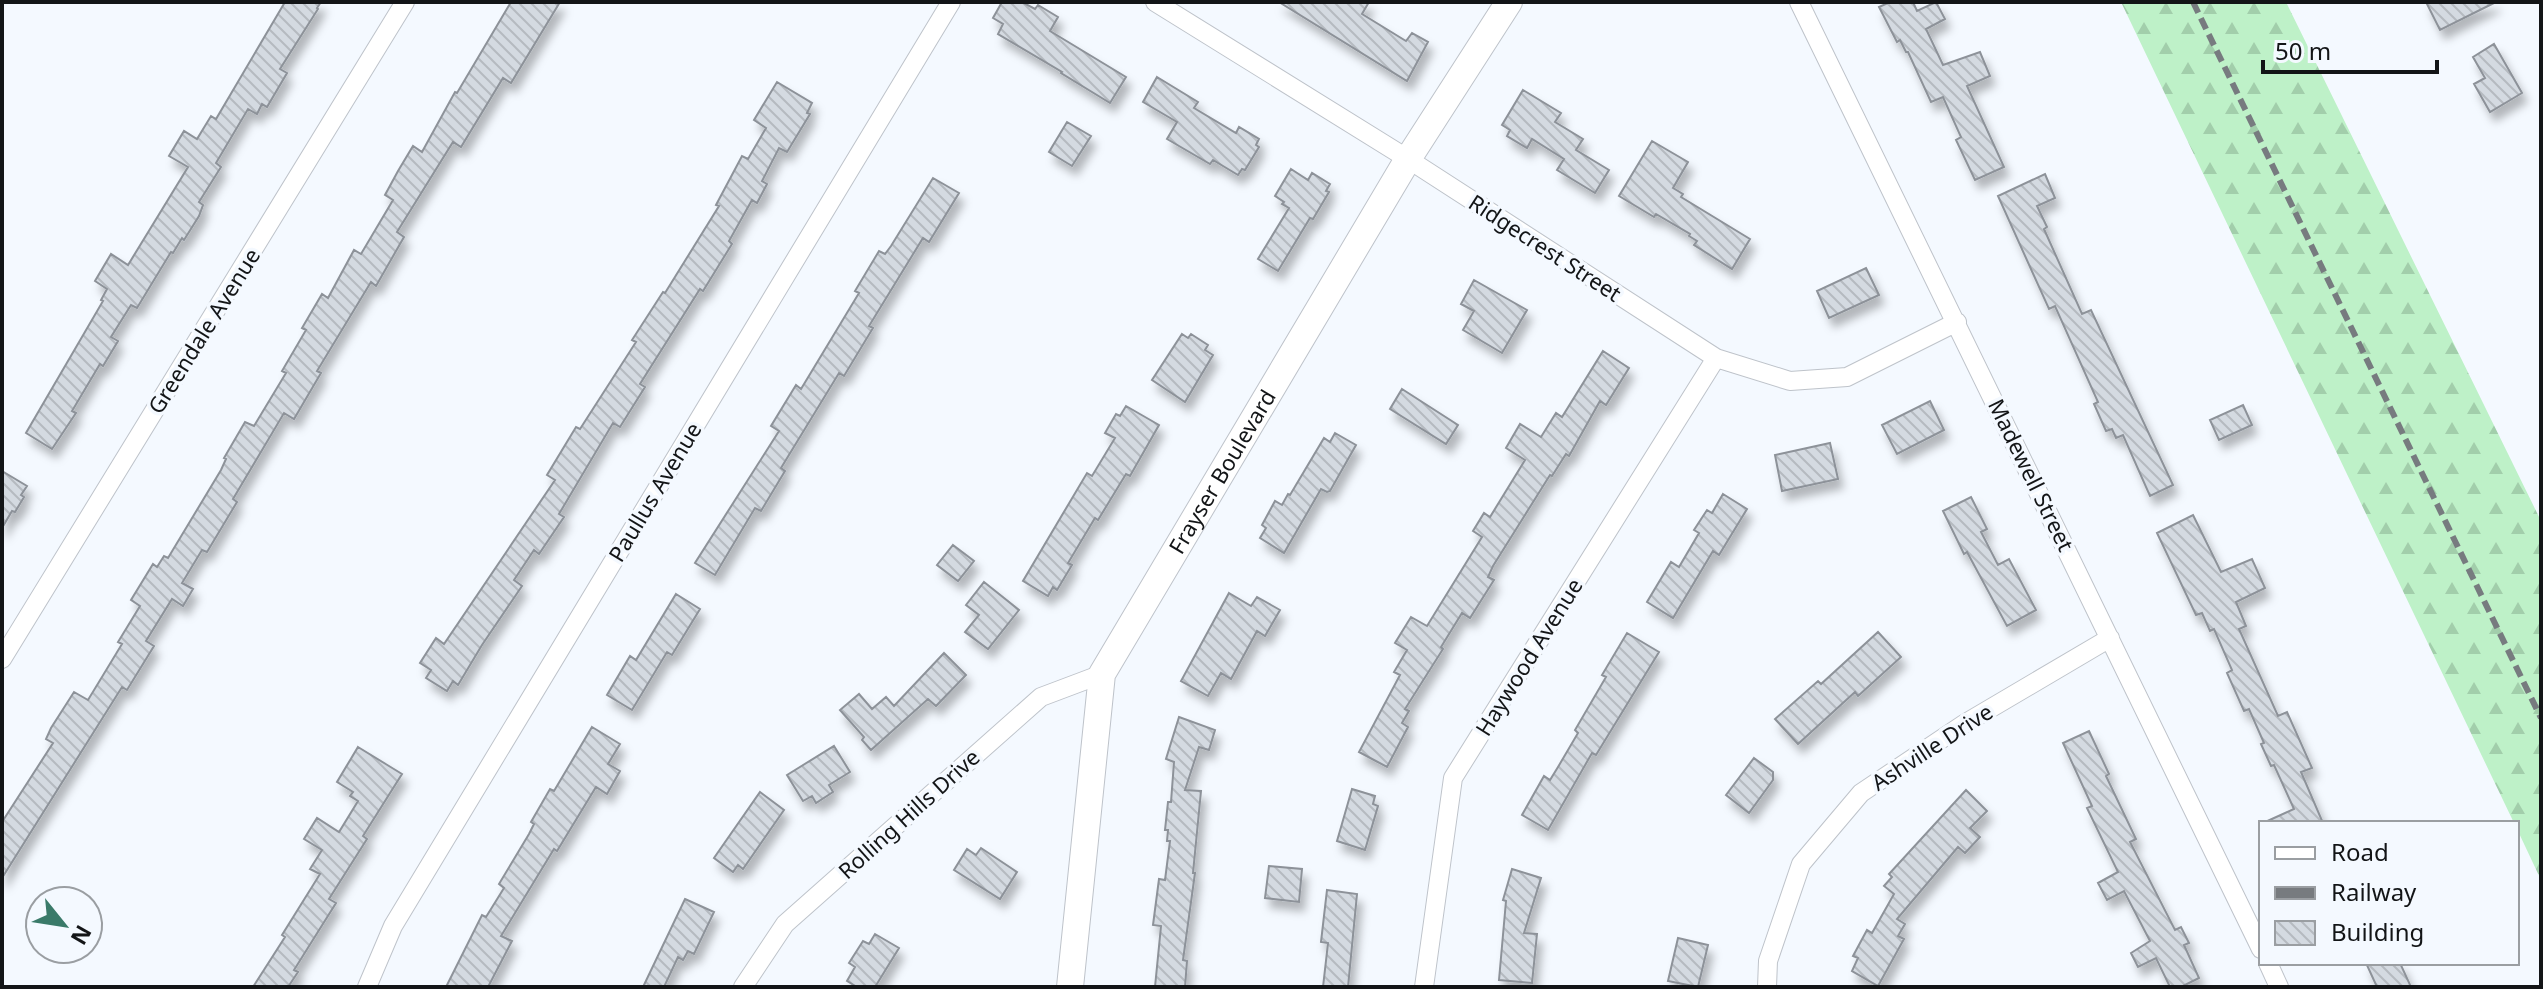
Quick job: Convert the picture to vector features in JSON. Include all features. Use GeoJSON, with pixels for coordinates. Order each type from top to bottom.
{"type":"FeatureCollection","features":[{"type":"Feature","properties":{"kind":"main road","name":"Frayser Boulevard"},"geometry":{"type":"LineString","coordinates":[[1070,987],[1102,674],[1408,159],[1509,2]]}},
{"type":"Feature","properties":{"kind":"street","name":"Greendale Avenue"},"geometry":{"type":"LineString","coordinates":[[2,659],[405,2]]}},
{"type":"Feature","properties":{"kind":"street","name":"Paullus Avenue"},"geometry":{"type":"LineString","coordinates":[[367,987],[393,926],[951,2]]}},
{"type":"Feature","properties":{"kind":"street","name":"Ridgecrest Street"},"geometry":{"type":"LineString","coordinates":[[1155,2],[1408,159],[1716,358],[1790,381],[1847,377],[1957,322]]}},
{"type":"Feature","properties":{"kind":"street","name":"Madewell Street"},"geometry":{"type":"LineString","coordinates":[[1799,2],[2259,945]]}},
{"type":"Feature","properties":{"kind":"street","name":"Haywood Avenue"},"geometry":{"type":"LineString","coordinates":[[1424,987],[1453,778],[1716,358]]}},
{"type":"Feature","properties":{"kind":"street","name":"Ashville Drive"},"geometry":{"type":"LineString","coordinates":[[1767,987],[1768,961],[1801,864],[1861,793],[1964,724],[2110,638]]}},
{"type":"Feature","properties":{"kind":"street","name":"Rolling Hills Drive"},"geometry":{"type":"LineString","coordinates":[[743,987],[785,924],[1041,697],[1102,674]]}},
{"type":"Feature","properties":{"kind":"street"},"geometry":{"type":"LineString","coordinates":[[2269,965],[2279,987]]}},
{"type":"Feature","properties":{"kind":"green space"},"geometry":{"type":"Polygon","coordinates":[[[2121,2],[2286,2],[2541,521],[2541,880],[2519,833],[2519,821],[2513,821],[2121,2]]]}},
{"type":"Feature","properties":{"kind":"building"},"geometry":{"type":"Polygon","coordinates":[[[285,2],[321,2],[280,69],[287,73],[267,107],[262,104],[257,114],[248,109],[216,163],[221,167],[199,202],[203,205],[199,216],[184,240],[182,238],[171,252],[137,308],[131,305],[111,337],[118,341],[103,366],[100,364],[72,411],[76,413],[52,449],[26,433],[103,301],[107,289],[95,281],[111,254],[128,265],[188,167],[169,156],[184,131],[197,139],[211,116],[216,119],[285,2]]]}},
{"type":"Feature","properties":{"kind":"building"},"geometry":{"type":"Polygon","coordinates":[[[511,2],[560,2],[511,83],[503,78],[461,147],[453,142],[397,232],[404,237],[376,286],[371,282],[317,371],[321,373],[294,419],[284,413],[233,499],[237,502],[207,552],[202,550],[182,583],[193,589],[183,606],[172,599],[146,641],[154,646],[127,690],[122,687],[2,878],[2,822],[53,743],[46,739],[51,728],[74,692],[88,700],[122,644],[118,642],[140,606],[131,600],[153,564],[157,567],[164,556],[168,558],[221,470],[224,458],[245,422],[254,426],[286,373],[282,371],[322,294],[328,298],[354,250],[361,254],[393,200],[385,195],[398,171],[413,146],[422,152],[511,2]]]}},
{"type":"Feature","properties":{"kind":"building"},"geometry":{"type":"Polygon","coordinates":[[[1002,2],[1022,2],[1035,9],[1038,5],[1058,17],[1050,31],[1126,77],[1110,103],[998,34],[1003,24],[993,18],[1002,2]]]}},
{"type":"Feature","properties":{"kind":"building"},"geometry":{"type":"Polygon","coordinates":[[[1279,2],[1369,2],[1362,14],[1406,41],[1412,33],[1428,42],[1407,81],[1279,2]]]}},
{"type":"Feature","properties":{"kind":"building"},"geometry":{"type":"Polygon","coordinates":[[[1890,2],[1913,2],[1917,11],[1936,2],[1945,19],[1926,29],[1943,65],[1980,52],[1990,76],[1967,86],[2004,167],[1975,180],[1956,140],[1961,137],[1943,97],[1931,102],[1908,52],[1900,40],[1897,42],[1879,7],[1890,2]]]}},
{"type":"Feature","properties":{"kind":"building"},"geometry":{"type":"Polygon","coordinates":[[[2426,2],[2496,2],[2440,30],[2426,2]]]}},
{"type":"Feature","properties":{"kind":"building"},"geometry":{"type":"Polygon","coordinates":[[[2494,44],[2522,93],[2490,112],[2474,84],[2485,78],[2473,57],[2494,44]]]}},
{"type":"Feature","properties":{"kind":"building"},"geometry":{"type":"Polygon","coordinates":[[[1157,77],[1198,102],[1194,108],[1236,133],[1239,127],[1259,139],[1256,145],[1259,147],[1245,170],[1242,169],[1238,175],[1213,160],[1210,164],[1167,139],[1177,122],[1143,102],[1157,77]]]}},
{"type":"Feature","properties":{"kind":"building"},"geometry":{"type":"Polygon","coordinates":[[[777,82],[812,103],[807,113],[810,114],[787,152],[779,148],[762,181],[767,184],[757,203],[752,200],[729,241],[732,244],[640,384],[645,387],[620,427],[613,423],[559,514],[564,517],[539,554],[534,550],[514,580],[522,586],[458,685],[453,681],[447,691],[426,678],[431,670],[420,663],[436,638],[444,644],[555,480],[547,475],[576,427],[580,429],[636,342],[632,340],[719,206],[716,205],[742,156],[748,159],[766,128],[754,120],[777,82]]]}},
{"type":"Feature","properties":{"kind":"building"},"geometry":{"type":"Polygon","coordinates":[[[1523,90],[1561,113],[1555,122],[1583,139],[1576,150],[1609,170],[1595,193],[1557,170],[1564,159],[1532,139],[1527,148],[1507,136],[1510,130],[1502,125],[1523,90]]]}},
{"type":"Feature","properties":{"kind":"building"},"geometry":{"type":"Polygon","coordinates":[[[1067,122],[1091,136],[1072,166],[1049,152],[1067,122]]]}},
{"type":"Feature","properties":{"kind":"building"},"geometry":{"type":"Polygon","coordinates":[[[1652,141],[1688,162],[1673,188],[1683,194],[1681,197],[1750,239],[1732,269],[1694,245],[1697,241],[1690,234],[1619,196],[1652,141]]]}},
{"type":"Feature","properties":{"kind":"building"},"geometry":{"type":"Polygon","coordinates":[[[1291,169],[1308,180],[1312,173],[1330,184],[1326,191],[1329,192],[1278,271],[1258,259],[1289,208],[1275,196],[1291,169]]]}},
{"type":"Feature","properties":{"kind":"building"},"geometry":{"type":"Polygon","coordinates":[[[2045,174],[2055,198],[2037,206],[2047,227],[2044,229],[2082,314],[2091,310],[2173,485],[2150,496],[2123,435],[2116,438],[2112,429],[2106,431],[2094,404],[2098,402],[2055,306],[2049,309],[1998,196],[2045,174]]]}},
{"type":"Feature","properties":{"kind":"building"},"geometry":{"type":"Polygon","coordinates":[[[933,178],[959,193],[929,242],[923,238],[869,326],[873,328],[844,376],[839,373],[781,468],[785,471],[761,511],[755,508],[715,575],[695,563],[779,431],[771,426],[796,385],[801,389],[859,293],[855,291],[879,251],[885,254],[891,246],[933,178]]]}},
{"type":"Feature","properties":{"kind":"building"},"geometry":{"type":"Polygon","coordinates":[[[1866,268],[1879,295],[1829,318],[1817,291],[1866,268]]]}},
{"type":"Feature","properties":{"kind":"building"},"geometry":{"type":"Polygon","coordinates":[[[1474,280],[1527,310],[1502,353],[1463,330],[1474,311],[1461,304],[1474,280]]]}},
{"type":"Feature","properties":{"kind":"building"},"geometry":{"type":"Polygon","coordinates":[[[1182,334],[1188,338],[1191,334],[1208,345],[1205,350],[1213,355],[1185,402],[1152,380],[1182,334]]]}},
{"type":"Feature","properties":{"kind":"building"},"geometry":{"type":"Polygon","coordinates":[[[1603,351],[1629,368],[1606,405],[1600,401],[1569,456],[1566,454],[1550,475],[1493,566],[1488,577],[1494,580],[1470,618],[1462,613],[1441,647],[1443,649],[1405,709],[1409,711],[1402,723],[1408,727],[1387,767],[1359,752],[1400,675],[1394,672],[1407,650],[1395,643],[1411,617],[1427,626],[1482,537],[1473,531],[1484,513],[1490,517],[1525,460],[1506,448],[1520,424],[1541,437],[1556,413],[1562,417],[1603,351]]]}},
{"type":"Feature","properties":{"kind":"building"},"geometry":{"type":"Polygon","coordinates":[[[1402,389],[1458,425],[1446,444],[1390,409],[1402,389]]]}},
{"type":"Feature","properties":{"kind":"building"},"geometry":{"type":"Polygon","coordinates":[[[1930,401],[1944,430],[1897,454],[1882,425],[1930,401]]]}},
{"type":"Feature","properties":{"kind":"building"},"geometry":{"type":"Polygon","coordinates":[[[2243,405],[2252,425],[2219,440],[2210,420],[2243,405]]]}},
{"type":"Feature","properties":{"kind":"building"},"geometry":{"type":"Polygon","coordinates":[[[1126,406],[1159,425],[1130,476],[1126,474],[1098,520],[1095,518],[1068,563],[1072,565],[1057,590],[1053,587],[1048,596],[1023,581],[1087,473],[1092,476],[1115,438],[1105,433],[1116,414],[1120,416],[1126,406]]]}},
{"type":"Feature","properties":{"kind":"building"},"geometry":{"type":"Polygon","coordinates":[[[1335,433],[1356,445],[1330,491],[1321,489],[1284,553],[1260,538],[1266,528],[1262,525],[1275,501],[1282,505],[1290,495],[1324,438],[1330,442],[1335,433]]]}},
{"type":"Feature","properties":{"kind":"building"},"geometry":{"type":"Polygon","coordinates":[[[1830,443],[1838,479],[1782,491],[1775,455],[1830,443]]]}},
{"type":"Feature","properties":{"kind":"building"},"geometry":{"type":"Polygon","coordinates":[[[2,471],[27,486],[21,495],[24,497],[2,528],[2,471]]]}},
{"type":"Feature","properties":{"kind":"building"},"geometry":{"type":"Polygon","coordinates":[[[1723,494],[1747,509],[1719,555],[1713,551],[1673,618],[1647,602],[1671,562],[1679,567],[1699,533],[1694,530],[1707,510],[1712,513],[1723,494]]]}},
{"type":"Feature","properties":{"kind":"building"},"geometry":{"type":"Polygon","coordinates":[[[1971,497],[1987,529],[1981,532],[1998,565],[2009,559],[2036,610],[2007,626],[1967,552],[1964,554],[1943,511],[1971,497]]]}},
{"type":"Feature","properties":{"kind":"building"},"geometry":{"type":"Polygon","coordinates":[[[2193,515],[2221,572],[2252,559],[2265,588],[2236,602],[2246,626],[2239,629],[2278,716],[2287,712],[2312,768],[2301,772],[2322,821],[2267,821],[2294,809],[2261,744],[2264,743],[2249,709],[2244,711],[2227,673],[2232,670],[2214,629],[2210,631],[2202,613],[2196,615],[2157,533],[2193,515]]]}},
{"type":"Feature","properties":{"kind":"building"},"geometry":{"type":"Polygon","coordinates":[[[953,545],[974,561],[958,581],[937,565],[953,545]]]}},
{"type":"Feature","properties":{"kind":"building"},"geometry":{"type":"Polygon","coordinates":[[[984,582],[1019,610],[988,649],[965,632],[979,615],[966,605],[984,582]]]}},
{"type":"Feature","properties":{"kind":"building"},"geometry":{"type":"Polygon","coordinates":[[[1229,593],[1251,606],[1257,597],[1280,610],[1265,636],[1257,631],[1231,679],[1221,673],[1208,696],[1181,681],[1229,593]]]}},
{"type":"Feature","properties":{"kind":"building"},"geometry":{"type":"Polygon","coordinates":[[[676,594],[700,609],[672,655],[667,652],[632,710],[607,695],[630,656],[636,660],[676,594]]]}},
{"type":"Feature","properties":{"kind":"building"},"geometry":{"type":"Polygon","coordinates":[[[1878,632],[1901,657],[1858,696],[1855,692],[1798,744],[1775,719],[1818,681],[1821,684],[1878,632]]]}},
{"type":"Feature","properties":{"kind":"building"},"geometry":{"type":"Polygon","coordinates":[[[1627,633],[1659,652],[1596,755],[1592,753],[1548,830],[1522,815],[1544,776],[1550,780],[1578,733],[1575,730],[1627,633]]]}},
{"type":"Feature","properties":{"kind":"building"},"geometry":{"type":"Polygon","coordinates":[[[944,653],[966,675],[936,706],[928,699],[871,750],[862,740],[864,737],[840,710],[859,694],[872,709],[886,697],[894,706],[944,653]]]}},
{"type":"Feature","properties":{"kind":"building"},"geometry":{"type":"Polygon","coordinates":[[[1179,717],[1215,730],[1209,750],[1199,747],[1185,790],[1201,791],[1195,873],[1183,960],[1187,961],[1185,987],[1155,987],[1161,926],[1153,925],[1159,879],[1165,880],[1170,841],[1167,841],[1168,830],[1165,830],[1174,762],[1166,759],[1179,717]]]}},
{"type":"Feature","properties":{"kind":"building"},"geometry":{"type":"Polygon","coordinates":[[[592,727],[620,744],[608,764],[620,771],[607,794],[596,787],[557,851],[554,849],[501,936],[512,941],[488,987],[446,987],[482,915],[486,917],[504,888],[499,884],[529,834],[534,824],[531,822],[550,789],[554,791],[592,727]]]}},
{"type":"Feature","properties":{"kind":"building"},"geometry":{"type":"Polygon","coordinates":[[[2089,731],[2136,839],[2130,842],[2175,930],[2181,927],[2189,943],[2184,945],[2199,978],[2181,987],[2170,987],[2156,958],[2138,967],[2131,953],[2150,941],[2124,891],[2107,900],[2098,883],[2118,872],[2087,808],[2092,806],[2063,743],[2089,731]]]}},
{"type":"Feature","properties":{"kind":"building"},"geometry":{"type":"Polygon","coordinates":[[[834,746],[850,772],[829,785],[833,792],[816,803],[812,796],[803,801],[787,775],[834,746]]]}},
{"type":"Feature","properties":{"kind":"building"},"geometry":{"type":"Polygon","coordinates":[[[358,747],[402,774],[363,836],[367,839],[329,899],[336,903],[294,970],[298,972],[288,987],[253,987],[320,874],[310,869],[322,850],[304,839],[317,818],[339,832],[358,801],[350,796],[353,792],[337,782],[358,747]]]}},
{"type":"Feature","properties":{"kind":"building"},"geometry":{"type":"Polygon","coordinates":[[[1754,758],[1773,772],[1773,780],[1749,813],[1726,795],[1754,758]]]}},
{"type":"Feature","properties":{"kind":"building"},"geometry":{"type":"Polygon","coordinates":[[[1352,789],[1375,796],[1373,804],[1378,806],[1365,850],[1337,841],[1352,789]]]}},
{"type":"Feature","properties":{"kind":"building"},"geometry":{"type":"Polygon","coordinates":[[[1966,790],[1987,811],[1970,828],[1980,837],[1965,853],[1958,847],[1897,919],[1905,924],[1898,936],[1904,939],[1878,986],[1852,971],[1858,958],[1853,956],[1867,930],[1872,933],[1894,894],[1884,886],[1892,877],[1889,874],[1966,790]]]}},
{"type":"Feature","properties":{"kind":"building"},"geometry":{"type":"Polygon","coordinates":[[[760,792],[784,810],[743,869],[738,865],[733,872],[714,858],[760,792]]]}},
{"type":"Feature","properties":{"kind":"building"},"geometry":{"type":"Polygon","coordinates":[[[981,848],[1017,872],[1000,899],[954,870],[967,849],[976,855],[981,848]]]}},
{"type":"Feature","properties":{"kind":"building"},"geometry":{"type":"Polygon","coordinates":[[[1269,866],[1302,869],[1299,902],[1265,898],[1269,866]]]}},
{"type":"Feature","properties":{"kind":"building"},"geometry":{"type":"Polygon","coordinates":[[[1512,869],[1541,878],[1524,933],[1537,934],[1532,983],[1499,980],[1506,901],[1503,900],[1512,869]]]}},
{"type":"Feature","properties":{"kind":"building"},"geometry":{"type":"Polygon","coordinates":[[[1327,890],[1357,894],[1348,987],[1323,987],[1328,943],[1321,942],[1327,890]]]}},
{"type":"Feature","properties":{"kind":"building"},"geometry":{"type":"Polygon","coordinates":[[[685,899],[714,912],[694,954],[688,951],[683,960],[678,957],[664,987],[643,987],[685,899]]]}},
{"type":"Feature","properties":{"kind":"building"},"geometry":{"type":"Polygon","coordinates":[[[875,934],[899,948],[875,987],[857,987],[847,981],[855,967],[849,963],[863,941],[869,944],[875,934]]]}},
{"type":"Feature","properties":{"kind":"building"},"geometry":{"type":"Polygon","coordinates":[[[1678,938],[1708,945],[1698,987],[1668,981],[1678,938]]]}},
{"type":"Feature","properties":{"kind":"building"},"geometry":{"type":"Polygon","coordinates":[[[2367,965],[2401,965],[2411,987],[2377,987],[2367,965]]]}},
{"type":"Feature","properties":{"kind":"railway"},"geometry":{"type":"LineString","coordinates":[[2193,2],[2541,718]]}}]}
